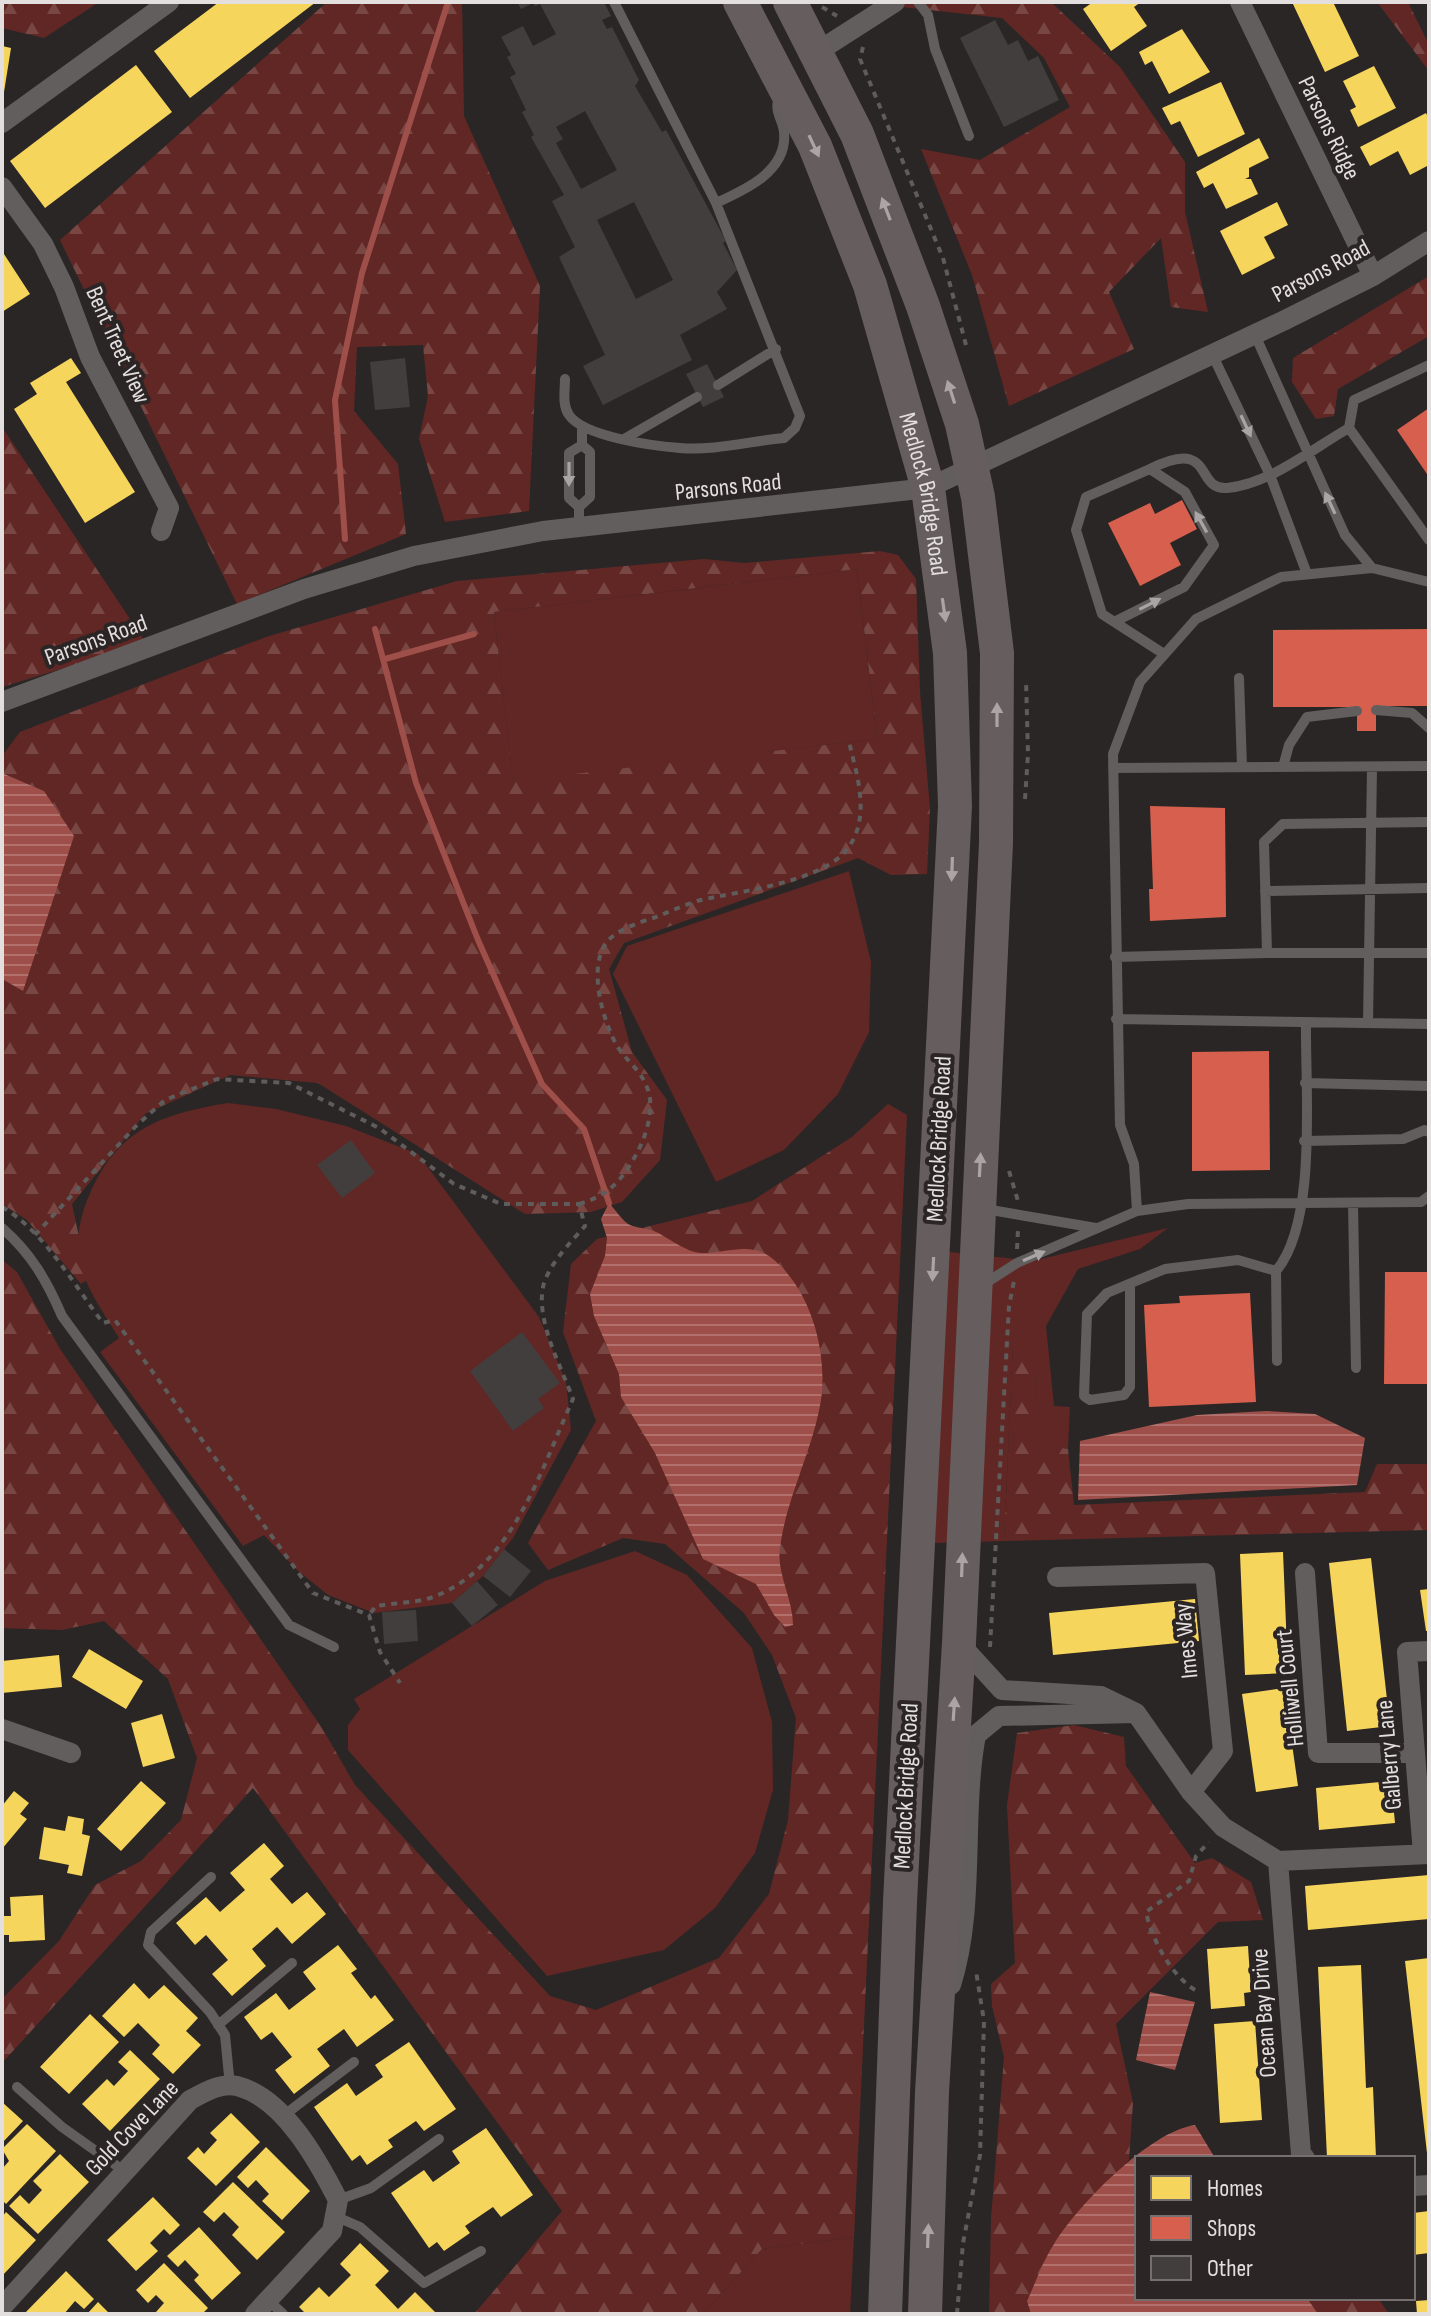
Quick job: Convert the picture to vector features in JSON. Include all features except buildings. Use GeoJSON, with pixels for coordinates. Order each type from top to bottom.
{"type":"FeatureCollection","features":[{"type":"Feature","properties":{"kind":"highway","name":"Medlock Bridge Road"},"geometry":{"type":"LineString","coordinates":[[740,2],[815,146],[870,285],[928,488],[950,653],[955,806],[900,1902],[885,2314]]}},
{"type":"Feature","properties":{"kind":"highway","name":"Medlock Bridge Road"},"geometry":{"type":"LineString","coordinates":[[790,2],[857,134],[923,306],[973,467],[997,653],[996,843],[959,1643],[936,2025],[925,2314]]}},
{"type":"Feature","properties":{"kind":"street"},"geometry":{"type":"LineString","coordinates":[[2,123],[169,2]]}},
{"type":"Feature","properties":{"kind":"street"},"geometry":{"type":"LineString","coordinates":[[817,52],[895,2]]}},
{"type":"Feature","properties":{"kind":"street","name":"Parsons Ridge"},"geometry":{"type":"LineString","coordinates":[[1240,2],[1373,276]]}},
{"type":"Feature","properties":{"kind":"street","name":"Bent Treet View"},"geometry":{"type":"LineString","coordinates":[[2,187],[43,244],[64,287],[90,357],[169,508],[161,531]]}},
{"type":"Feature","properties":{"kind":"street","name":"Parsons Road"},"geometry":{"type":"LineString","coordinates":[[2,702],[318,585],[434,551],[579,517],[928,488],[1213,356],[1373,276],[1429,241]]}},
{"type":"Feature","properties":{"kind":"street","name":"Imes Way"},"geometry":{"type":"LineString","coordinates":[[1057,1577],[1205,1573],[1223,1751],[1191,1792]]}},
{"type":"Feature","properties":{"kind":"street","name":"Holliwell Court"},"geometry":{"type":"LineString","coordinates":[[1305,1573],[1318,1753],[1415,1753]]}},
{"type":"Feature","properties":{"kind":"street"},"geometry":{"type":"LineString","coordinates":[[959,1643],[1002,1690],[1101,1696],[1136,1713],[1191,1792],[1223,1827],[1278,1861],[1426,1854]]}},
{"type":"Feature","properties":{"kind":"street","name":"Galberry Lane"},"geometry":{"type":"LineString","coordinates":[[1426,1854],[1407,1652],[1429,1651]]}},
{"type":"Feature","properties":{"kind":"street","name":"Medlock Bridge Road"},"geometry":{"type":"LineString","coordinates":[[936,2025],[953,1982],[959,1948],[968,1778],[976,1735],[999,1716],[1136,1713]]}},
{"type":"Feature","properties":{"kind":"street"},"geometry":{"type":"LineString","coordinates":[[2,1729],[71,1753]]}},
{"type":"Feature","properties":{"kind":"street","name":"Ocean Bay Drive"},"geometry":{"type":"LineString","coordinates":[[1278,1861],[1303,2156]]}},
{"type":"Feature","properties":{"kind":"street"},"geometry":{"type":"LineString","coordinates":[[230,2086],[261,2098],[283,2116],[338,2209],[332,2231],[269,2309]]}},
{"type":"Feature","properties":{"kind":"street","name":"Gold Cove Lane"},"geometry":{"type":"LineString","coordinates":[[2,2307],[190,2100],[211,2089],[230,2086]]}},
{"type":"Feature","properties":{"kind":"lane"},"geometry":{"type":"LineString","coordinates":[[565,379],[564,399],[569,415],[582,426],[624,439],[682,449],[784,438],[795,428],[800,416],[716,203],[614,2]]}},
{"type":"Feature","properties":{"kind":"lane"},"geometry":{"type":"LineString","coordinates":[[918,2],[928,15],[935,49],[969,136]]}},
{"type":"Feature","properties":{"kind":"lane"},"geometry":{"type":"LineString","coordinates":[[716,203],[761,179],[780,154],[784,134],[777,107],[782,83]]}},
{"type":"Feature","properties":{"kind":"lane"},"geometry":{"type":"LineString","coordinates":[[1255,335],[1345,535],[1372,568]]}},
{"type":"Feature","properties":{"kind":"lane"},"geometry":{"type":"LineString","coordinates":[[718,385],[776,349]]}},
{"type":"Feature","properties":{"kind":"lane"},"geometry":{"type":"LineString","coordinates":[[1213,356],[1270,475],[1307,574]]}},
{"type":"Feature","properties":{"kind":"lane"},"geometry":{"type":"LineString","coordinates":[[1429,365],[1354,400],[1349,428],[1429,540]]}},
{"type":"Feature","properties":{"kind":"lane"},"geometry":{"type":"LineString","coordinates":[[624,439],[697,397]]}},
{"type":"Feature","properties":{"kind":"lane"},"geometry":{"type":"LineString","coordinates":[[579,517],[590,497],[590,452],[582,445],[582,426]]}},
{"type":"Feature","properties":{"kind":"lane"},"geometry":{"type":"LineString","coordinates":[[1164,654],[1102,614],[1076,530],[1086,497],[1174,456],[1188,457],[1200,465],[1211,483],[1223,489],[1270,475],[1349,428]]}},
{"type":"Feature","properties":{"kind":"lane"},"geometry":{"type":"LineString","coordinates":[[579,517],[569,498],[569,453],[582,445]]}},
{"type":"Feature","properties":{"kind":"lane"},"geometry":{"type":"LineString","coordinates":[[1116,621],[1184,587],[1214,545],[1185,492],[1150,469]]}},
{"type":"Feature","properties":{"kind":"lane"},"geometry":{"type":"LineString","coordinates":[[1137,1211],[1134,1164],[1120,1125],[1113,754],[1140,682],[1196,619],[1281,577],[1372,568],[1429,582]]}},
{"type":"Feature","properties":{"kind":"lane"},"geometry":{"type":"LineString","coordinates":[[1239,678],[1242,767]]}},
{"type":"Feature","properties":{"kind":"lane"},"geometry":{"type":"LineString","coordinates":[[1376,710],[1412,713],[1429,728]]}},
{"type":"Feature","properties":{"kind":"lane"},"geometry":{"type":"LineString","coordinates":[[1283,767],[1289,745],[1307,717],[1357,711]]}},
{"type":"Feature","properties":{"kind":"lane"},"geometry":{"type":"LineString","coordinates":[[1113,768],[1429,766]]}},
{"type":"Feature","properties":{"kind":"lane"},"geometry":{"type":"LineString","coordinates":[[1368,1023],[1372,768]]}},
{"type":"Feature","properties":{"kind":"lane"},"geometry":{"type":"LineString","coordinates":[[1267,953],[1264,842],[1283,824],[1429,822]]}},
{"type":"Feature","properties":{"kind":"lane"},"geometry":{"type":"LineString","coordinates":[[1265,891],[1429,888]]}},
{"type":"Feature","properties":{"kind":"lane"},"geometry":{"type":"LineString","coordinates":[[1115,957],[1429,953]]}},
{"type":"Feature","properties":{"kind":"lane"},"geometry":{"type":"LineString","coordinates":[[1116,1019],[1429,1024]]}},
{"type":"Feature","properties":{"kind":"lane"},"geometry":{"type":"LineString","coordinates":[[1277,1361],[1276,1271],[1289,1256],[1303,1206],[1306,1023]]}},
{"type":"Feature","properties":{"kind":"lane"},"geometry":{"type":"LineString","coordinates":[[1305,1083],[1429,1086]]}},
{"type":"Feature","properties":{"kind":"lane"},"geometry":{"type":"LineString","coordinates":[[1304,1141],[1403,1139],[1425,1130],[1429,1132]]}},
{"type":"Feature","properties":{"kind":"lane"},"geometry":{"type":"LineString","coordinates":[[974,1291],[1017,1263],[1137,1211],[1188,1204],[1303,1206],[1421,1202],[1429,1196]]}},
{"type":"Feature","properties":{"kind":"lane"},"geometry":{"type":"LineString","coordinates":[[1353,1204],[1356,1368]]}},
{"type":"Feature","properties":{"kind":"lane"},"geometry":{"type":"LineString","coordinates":[[977,1207],[1098,1229]]}},
{"type":"Feature","properties":{"kind":"lane"},"geometry":{"type":"LineString","coordinates":[[2,1228],[26,1249],[62,1316],[289,1625],[334,1647]]}},
{"type":"Feature","properties":{"kind":"lane"},"geometry":{"type":"LineString","coordinates":[[1130,1284],[1130,1387],[1124,1395],[1090,1400],[1084,1396],[1087,1314],[1107,1293],[1165,1269],[1238,1260],[1276,1271]]}},
{"type":"Feature","properties":{"kind":"lane"},"geometry":{"type":"LineString","coordinates":[[211,1877],[151,1932],[148,1945],[225,2035],[230,2086]]}},
{"type":"Feature","properties":{"kind":"lane"},"geometry":{"type":"LineString","coordinates":[[218,2025],[292,1963]]}},
{"type":"Feature","properties":{"kind":"lane"},"geometry":{"type":"LineString","coordinates":[[283,2116],[354,2062]]}},
{"type":"Feature","properties":{"kind":"lane"},"geometry":{"type":"LineString","coordinates":[[17,2087],[62,2127],[124,2171]]}},
{"type":"Feature","properties":{"kind":"lane"},"geometry":{"type":"LineString","coordinates":[[439,2139],[338,2209],[424,2283],[481,2251]]}},
{"type":"Feature","properties":{"kind":"path"},"geometry":{"type":"LineString","coordinates":[[35,1235],[135,1127],[165,1100],[217,1079],[289,1083],[379,1128],[454,1184],[501,1204],[579,1204],[600,1197],[620,1181],[644,1143],[650,1106],[647,1086],[618,1046],[605,1017],[596,976],[607,942],[635,924],[698,901],[752,890],[818,870],[848,849],[859,819],[861,789],[849,742]]}},
{"type":"Feature","properties":{"kind":"path"},"geometry":{"type":"LineString","coordinates":[[369,1615],[376,1606],[431,1597],[475,1571],[514,1527],[573,1399],[543,1312],[544,1283],[564,1249],[585,1226],[579,1204]]}},
{"type":"Feature","properties":{"kind":"path"},"geometry":{"type":"LineString","coordinates":[[2,1207],[17,1216],[35,1235],[103,1323],[115,1320],[313,1593],[369,1615]]}},
{"type":"Feature","properties":{"kind":"path"},"geometry":{"type":"LineString","coordinates":[[369,1615],[380,1652],[400,1683]]}},
{"type":"Feature","properties":{"kind":"path"},"geometry":{"type":"LineString","coordinates":[[1195,1990],[1180,1981],[1149,1927],[1146,1912],[1189,1881],[1196,1856],[1223,1827]]}},
{"type":"Feature","properties":{"kind":"green space"},"geometry":{"type":"Polygon","coordinates":[[[2,2],[99,2],[44,38],[2,28],[2,2]]]}},
{"type":"Feature","properties":{"kind":"green space"},"geometry":{"type":"Polygon","coordinates":[[[327,2],[462,2],[464,116],[540,286],[529,511],[445,522],[419,439],[428,396],[423,345],[357,347],[354,411],[398,464],[406,534],[237,604],[60,240],[327,2]]]}},
{"type":"Feature","properties":{"kind":"green space"},"geometry":{"type":"Polygon","coordinates":[[[857,2],[1051,2],[1120,67],[1185,162],[1185,212],[1208,312],[1171,307],[1161,238],[1109,292],[1134,349],[1009,406],[972,275],[921,149],[980,160],[1070,107],[1044,58],[1002,18],[857,2]]]}},
{"type":"Feature","properties":{"kind":"green space"},"geometry":{"type":"Polygon","coordinates":[[[1377,2],[1408,2],[1429,45],[1429,71],[1377,2]]]}},
{"type":"Feature","properties":{"kind":"green space"},"geometry":{"type":"Polygon","coordinates":[[[1429,276],[1429,336],[1338,389],[1334,416],[1316,419],[1292,382],[1293,358],[1429,276]]]}},
{"type":"Feature","properties":{"kind":"green space"},"geometry":{"type":"Polygon","coordinates":[[[2,427],[146,643],[2,687],[2,427]]]}},
{"type":"Feature","properties":{"kind":"green space"},"geometry":{"type":"Polygon","coordinates":[[[880,551],[898,555],[916,579],[920,692],[930,809],[927,874],[891,875],[858,858],[624,943],[609,969],[632,1052],[667,1100],[660,1160],[622,1202],[591,1212],[525,1214],[318,1083],[230,1075],[145,1114],[72,1204],[88,1279],[81,1284],[27,1220],[2,1204],[2,979],[23,991],[44,791],[2,773],[2,756],[20,732],[266,637],[457,581],[704,559],[744,563],[880,551]],[[857,569],[494,612],[513,781],[877,739],[857,569]]]}},
{"type":"Feature","properties":{"kind":"green space"},"geometry":{"type":"Polygon","coordinates":[[[857,569],[877,739],[513,782],[494,612],[857,569]]]}},
{"type":"Feature","properties":{"kind":"green space"},"geometry":{"type":"Polygon","coordinates":[[[849,871],[871,962],[869,1032],[838,1094],[784,1150],[716,1182],[613,974],[627,946],[849,871]]]}},
{"type":"Feature","properties":{"kind":"green space"},"geometry":{"type":"Polygon","coordinates":[[[228,1103],[276,1109],[346,1126],[418,1154],[539,1317],[566,1382],[571,1430],[513,1538],[483,1576],[452,1603],[374,1613],[328,1595],[297,1570],[264,1535],[243,1546],[100,1352],[119,1338],[85,1278],[78,1241],[84,1210],[100,1173],[113,1155],[144,1128],[182,1113],[228,1103]]]}},
{"type":"Feature","properties":{"kind":"green space"},"geometry":{"type":"Polygon","coordinates":[[[888,1104],[907,1115],[854,2237],[762,2249],[703,2314],[474,2314],[562,2211],[253,1788],[2,2063],[2,1999],[59,1941],[95,1885],[141,1861],[181,1820],[197,1758],[168,1679],[104,1621],[62,1630],[2,1628],[2,1260],[17,1272],[60,1349],[322,1728],[355,1785],[550,1996],[596,2010],[719,1958],[769,1894],[788,1820],[796,1718],[772,1655],[744,1613],[665,1544],[623,1538],[548,1570],[528,1543],[596,1421],[563,1332],[571,1264],[597,1239],[752,1201],[852,1137],[888,1104]]]}},
{"type":"Feature","properties":{"kind":"green space"},"geometry":{"type":"Polygon","coordinates":[[[1168,1228],[1140,1249],[1078,1269],[1046,1326],[1054,1406],[1070,1407],[1068,1449],[1030,1444],[1037,1378],[1013,1345],[1004,1541],[935,1543],[941,1251],[1033,1261],[1168,1228]]]}},
{"type":"Feature","properties":{"kind":"green space"},"geometry":{"type":"Polygon","coordinates":[[[1029,1340],[1037,1378],[1031,1443],[1068,1449],[1074,1505],[1365,1492],[1377,1464],[1429,1464],[1429,1530],[1004,1541],[1013,1344],[1029,1340]]]}},
{"type":"Feature","properties":{"kind":"green space"},"geometry":{"type":"Polygon","coordinates":[[[635,1551],[687,1575],[752,1648],[772,1722],[773,1790],[755,1853],[715,1908],[664,1950],[547,1976],[348,1750],[348,1725],[360,1709],[354,1699],[545,1581],[635,1551]]]}},
{"type":"Feature","properties":{"kind":"green space"},"geometry":{"type":"Polygon","coordinates":[[[1074,1725],[1124,1737],[1126,1766],[1195,1863],[1212,1858],[1251,1882],[1263,1920],[1218,1922],[1116,2024],[1133,2103],[1129,2160],[1105,2185],[1027,2301],[1031,2314],[989,2314],[991,2219],[1004,2057],[992,2006],[991,1984],[1015,1963],[1007,1805],[1017,1733],[1074,1725]]]}},
{"type":"Feature","properties":{"kind":"green space"},"geometry":{"type":"Polygon","coordinates":[[[854,2237],[850,2314],[703,2314],[762,2249],[854,2237]]]}},
{"type":"Feature","properties":{"kind":"green space"},"geometry":{"type":"Polygon","coordinates":[[[1308,2300],[1379,2300],[1389,2314],[1318,2314],[1308,2300]]]}},
{"type":"Feature","properties":{"kind":"shaded area"},"geometry":{"type":"Polygon","coordinates":[[[2,773],[44,791],[74,836],[23,991],[2,979],[2,773]]]}},
{"type":"Feature","properties":{"kind":"shaded area"},"geometry":{"type":"Polygon","coordinates":[[[609,1203],[630,1225],[654,1231],[697,1253],[745,1249],[769,1256],[795,1284],[805,1302],[818,1341],[822,1381],[817,1419],[788,1510],[780,1547],[780,1566],[793,1625],[785,1627],[774,1615],[756,1584],[703,1559],[655,1453],[621,1397],[619,1374],[594,1316],[590,1294],[605,1256],[607,1238],[601,1219],[609,1203]]]}},
{"type":"Feature","properties":{"kind":"shaded area"},"geometry":{"type":"Polygon","coordinates":[[[1266,1411],[1315,1414],[1365,1438],[1357,1485],[1078,1500],[1080,1441],[1197,1415],[1266,1411]]]}},
{"type":"Feature","properties":{"kind":"shaded area"},"geometry":{"type":"Polygon","coordinates":[[[1150,1992],[1195,2002],[1175,2070],[1136,2060],[1150,1992]]]}},
{"type":"Feature","properties":{"kind":"shaded area"},"geometry":{"type":"Polygon","coordinates":[[[1195,2125],[1214,2156],[1136,2156],[1157,2141],[1195,2125]]]}},
{"type":"Feature","properties":{"kind":"shaded area"},"geometry":{"type":"Polygon","coordinates":[[[1135,2157],[1135,2300],[1308,2300],[1318,2314],[1031,2314],[1027,2301],[1054,2244],[1080,2210],[1135,2157]]]}},
{"type":"Feature","properties":{"kind":"waterway"},"geometry":{"type":"LineString","coordinates":[[345,539],[335,400],[362,273],[448,2]]}},
{"type":"Feature","properties":{"kind":"waterway"},"geometry":{"type":"LineString","coordinates":[[375,629],[416,783],[478,940],[542,1084],[584,1129],[609,1203]]}},
{"type":"Feature","properties":{"kind":"waterway"},"geometry":{"type":"LineString","coordinates":[[385,659],[474,634]]}}]}
